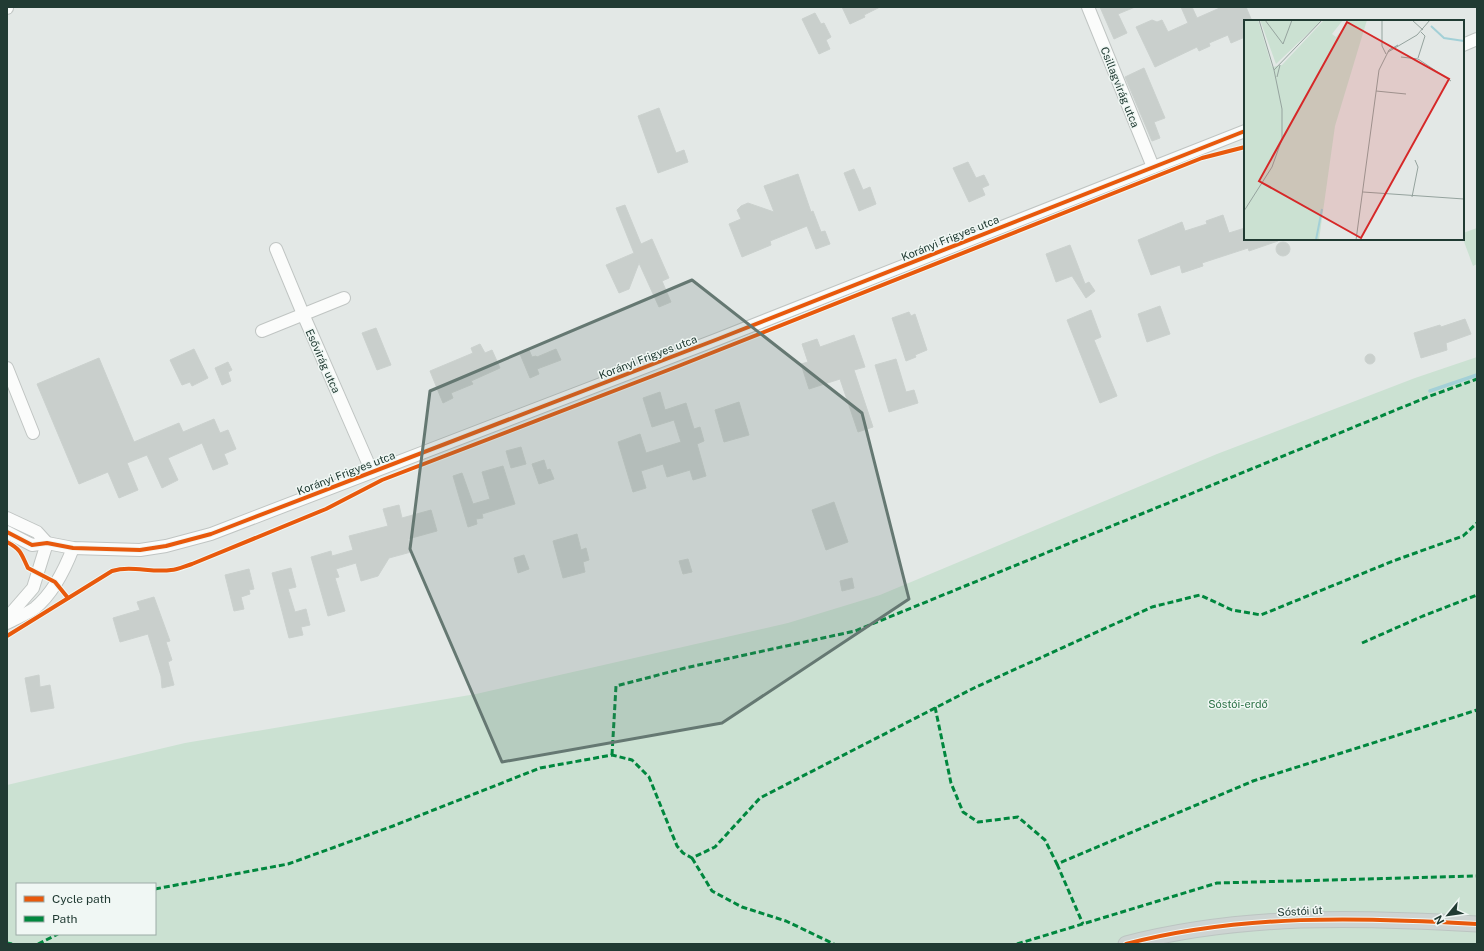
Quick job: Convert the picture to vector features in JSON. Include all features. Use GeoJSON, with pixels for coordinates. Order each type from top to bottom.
{"type":"FeatureCollection","features":[{"type":"Feature","properties":{"kind":"main road","name":"Sóstói út"},"geometry":{"type":"LineString","coordinates":[[1126,944],[1195,928],[1228,924],[1353,919],[1477,924]]}},
{"type":"Feature","properties":{"kind":"street","name":"Csillagvirág utca"},"geometry":{"type":"LineString","coordinates":[[1088,7],[1153,167]]}},
{"type":"Feature","properties":{"kind":"street"},"geometry":{"type":"LineString","coordinates":[[1464,45],[1477,39]]}},
{"type":"Feature","properties":{"kind":"street","name":"Korányi Frigyes utca"},"geometry":{"type":"LineString","coordinates":[[7,532],[32,544],[47,543],[73,548],[140,550],[166,546],[211,534],[733,334],[1244,131]]}},
{"type":"Feature","properties":{"kind":"street","name":"Esővirág utca"},"geometry":{"type":"LineString","coordinates":[[276,249],[372,472]]}},
{"type":"Feature","properties":{"kind":"street"},"geometry":{"type":"LineString","coordinates":[[262,331],[344,298]]}},
{"type":"Feature","properties":{"kind":"street"},"geometry":{"type":"LineString","coordinates":[[7,368],[33,433]]}},
{"type":"Feature","properties":{"kind":"street"},"geometry":{"type":"LineString","coordinates":[[7,518],[37,532],[47,543],[33,588],[7,618]]}},
{"type":"Feature","properties":{"kind":"street"},"geometry":{"type":"LineString","coordinates":[[7,623],[34,608],[38,604],[55,582],[66,564],[73,548]]}},
{"type":"Feature","properties":{"kind":"highlighted area"},"geometry":{"type":"Polygon","coordinates":[[[692,280],[862,413],[909,599],[722,723],[502,762],[410,549],[430,391],[692,280]]]}},
{"type":"Feature","properties":{"kind":"green space"},"geometry":{"type":"Polygon","coordinates":[[[1477,228],[1477,264],[1473,266],[1463,240],[1464,233],[1477,228]]]}},
{"type":"Feature","properties":{"kind":"green space","name":"Sóstói-erdő"},"geometry":{"type":"Polygon","coordinates":[[[1477,357],[1477,944],[7,944],[7,785],[185,743],[476,694],[788,623],[880,595],[1217,454],[1415,378],[1477,357]]]}},
{"type":"Feature","properties":{"kind":"building"},"geometry":{"type":"Polygon","coordinates":[[[842,7],[880,7],[864,15],[865,17],[850,24],[842,7]]]}},
{"type":"Feature","properties":{"kind":"building"},"geometry":{"type":"Polygon","coordinates":[[[1100,7],[1135,7],[1118,14],[1127,33],[1114,39],[1100,7]]]}},
{"type":"Feature","properties":{"kind":"building"},"geometry":{"type":"Polygon","coordinates":[[[1181,7],[1192,7],[1197,18],[1222,7],[1246,7],[1252,20],[1244,20],[1244,37],[1231,43],[1228,35],[1209,43],[1210,46],[1199,51],[1197,47],[1155,67],[1136,27],[1152,20],[1157,22],[1162,20],[1168,32],[1188,23],[1181,7]]]}},
{"type":"Feature","properties":{"kind":"building"},"geometry":{"type":"Polygon","coordinates":[[[815,13],[821,24],[824,23],[831,37],[826,40],[830,49],[819,54],[802,19],[815,13]]]}},
{"type":"Feature","properties":{"kind":"building"},"geometry":{"type":"Polygon","coordinates":[[[1144,68],[1165,118],[1154,122],[1160,138],[1152,141],[1125,77],[1144,68]]]}},
{"type":"Feature","properties":{"kind":"building"},"geometry":{"type":"Polygon","coordinates":[[[659,108],[676,153],[684,150],[688,162],[658,173],[638,116],[659,108]]]}},
{"type":"Feature","properties":{"kind":"building"},"geometry":{"type":"Polygon","coordinates":[[[968,162],[976,178],[984,175],[989,185],[982,188],[985,195],[969,202],[953,168],[968,162]]]}},
{"type":"Feature","properties":{"kind":"building"},"geometry":{"type":"Polygon","coordinates":[[[854,169],[863,190],[870,187],[876,204],[859,211],[844,173],[854,169]]]}},
{"type":"Feature","properties":{"kind":"building"},"geometry":{"type":"Polygon","coordinates":[[[798,174],[811,212],[813,211],[821,232],[825,231],[830,244],[816,249],[807,226],[770,241],[771,245],[742,257],[729,224],[741,219],[737,210],[741,206],[748,203],[774,212],[764,186],[798,174]]]}},
{"type":"Feature","properties":{"kind":"building"},"geometry":{"type":"Polygon","coordinates":[[[625,205],[641,244],[652,239],[669,278],[662,281],[671,302],[659,307],[639,263],[629,289],[619,293],[606,265],[634,253],[616,208],[625,205]]]}},
{"type":"Feature","properties":{"kind":"building"},"geometry":{"type":"Polygon","coordinates":[[[1223,215],[1229,233],[1244,228],[1244,240],[1278,241],[1249,251],[1248,248],[1202,263],[1203,266],[1182,273],[1180,265],[1151,275],[1138,240],[1182,222],[1185,231],[1207,224],[1206,221],[1223,215]]]}},
{"type":"Feature","properties":{"kind":"building"},"geometry":{"type":"Polygon","coordinates":[[[1280,242],[1286,242],[1290,246],[1290,252],[1286,256],[1280,256],[1276,252],[1276,246],[1280,242]]]}},
{"type":"Feature","properties":{"kind":"building"},"geometry":{"type":"Polygon","coordinates":[[[1070,245],[1085,284],[1089,282],[1095,291],[1086,298],[1072,276],[1056,282],[1046,254],[1070,245]]]}},
{"type":"Feature","properties":{"kind":"building"},"geometry":{"type":"Polygon","coordinates":[[[1160,306],[1170,334],[1147,342],[1138,314],[1160,306]]]}},
{"type":"Feature","properties":{"kind":"building"},"geometry":{"type":"Polygon","coordinates":[[[1091,310],[1101,337],[1094,340],[1117,396],[1100,403],[1067,320],[1091,310]]]}},
{"type":"Feature","properties":{"kind":"building"},"geometry":{"type":"Polygon","coordinates":[[[909,312],[911,316],[915,314],[927,350],[906,361],[892,318],[909,312]]]}},
{"type":"Feature","properties":{"kind":"building"},"geometry":{"type":"Polygon","coordinates":[[[1465,319],[1471,334],[1446,343],[1447,350],[1421,358],[1414,333],[1440,325],[1441,327],[1465,319]]]}},
{"type":"Feature","properties":{"kind":"building"},"geometry":{"type":"Polygon","coordinates":[[[376,328],[391,365],[377,370],[362,333],[376,328]]]}},
{"type":"Feature","properties":{"kind":"building"},"geometry":{"type":"Polygon","coordinates":[[[854,335],[865,367],[854,370],[873,427],[858,432],[840,379],[809,389],[801,364],[808,362],[802,344],[817,339],[820,347],[854,335]]]}},
{"type":"Feature","properties":{"kind":"building"},"geometry":{"type":"Polygon","coordinates":[[[480,344],[485,353],[492,350],[500,368],[471,381],[473,384],[451,393],[453,398],[443,403],[430,371],[473,353],[471,348],[480,344]]]}},
{"type":"Feature","properties":{"kind":"building"},"geometry":{"type":"Polygon","coordinates":[[[194,349],[208,378],[192,386],[190,382],[182,385],[170,360],[194,349]]]}},
{"type":"Feature","properties":{"kind":"building"},"geometry":{"type":"Polygon","coordinates":[[[556,349],[561,360],[537,369],[539,374],[530,378],[520,354],[529,350],[532,357],[537,357],[556,349]]]}},
{"type":"Feature","properties":{"kind":"building"},"geometry":{"type":"Polygon","coordinates":[[[1368,354],[1372,354],[1374,355],[1374,363],[1368,364],[1365,361],[1365,357],[1368,354]]]}},
{"type":"Feature","properties":{"kind":"building"},"geometry":{"type":"Polygon","coordinates":[[[99,358],[134,442],[179,423],[183,432],[214,419],[220,433],[228,430],[236,449],[224,454],[228,464],[213,470],[202,443],[168,458],[178,480],[162,488],[147,455],[127,463],[138,490],[119,498],[108,472],[79,484],[37,384],[99,358]]]}},
{"type":"Feature","properties":{"kind":"building"},"geometry":{"type":"Polygon","coordinates":[[[896,359],[906,392],[914,390],[918,403],[889,412],[875,365],[896,359]]]}},
{"type":"Feature","properties":{"kind":"building"},"geometry":{"type":"Polygon","coordinates":[[[228,362],[232,370],[228,372],[231,381],[222,385],[215,368],[228,362]]]}},
{"type":"Feature","properties":{"kind":"building"},"geometry":{"type":"Polygon","coordinates":[[[660,392],[665,410],[686,403],[694,429],[700,427],[704,441],[697,444],[706,476],[693,480],[690,470],[667,477],[663,464],[641,471],[646,488],[633,492],[618,442],[640,434],[646,453],[681,442],[674,420],[652,427],[643,398],[660,392]]]}},
{"type":"Feature","properties":{"kind":"building"},"geometry":{"type":"Polygon","coordinates":[[[739,402],[749,435],[724,442],[715,410],[739,402]]]}},
{"type":"Feature","properties":{"kind":"building"},"geometry":{"type":"Polygon","coordinates":[[[521,447],[526,464],[511,468],[506,451],[521,447]]]}},
{"type":"Feature","properties":{"kind":"building"},"geometry":{"type":"Polygon","coordinates":[[[544,460],[547,470],[550,469],[554,479],[539,484],[532,464],[544,460]]]}},
{"type":"Feature","properties":{"kind":"building"},"geometry":{"type":"Polygon","coordinates":[[[503,466],[515,504],[482,514],[483,518],[476,519],[477,524],[468,527],[453,476],[462,473],[473,504],[490,499],[482,472],[503,466]]]}},
{"type":"Feature","properties":{"kind":"building"},"geometry":{"type":"Polygon","coordinates":[[[834,502],[848,542],[826,550],[812,510],[834,502]]]}},
{"type":"Feature","properties":{"kind":"building"},"geometry":{"type":"Polygon","coordinates":[[[399,505],[402,518],[431,510],[437,531],[408,539],[411,552],[389,558],[378,576],[361,581],[356,563],[336,569],[339,577],[335,578],[345,611],[328,616],[311,557],[331,551],[332,556],[353,550],[349,536],[388,526],[383,509],[399,505]]]}},
{"type":"Feature","properties":{"kind":"building"},"geometry":{"type":"Polygon","coordinates":[[[577,534],[581,550],[586,548],[589,560],[583,562],[585,572],[563,578],[553,541],[577,534]]]}},
{"type":"Feature","properties":{"kind":"building"},"geometry":{"type":"Polygon","coordinates":[[[524,555],[529,569],[518,573],[514,558],[524,555]]]}},
{"type":"Feature","properties":{"kind":"building"},"geometry":{"type":"Polygon","coordinates":[[[688,559],[692,572],[683,574],[679,561],[688,559]]]}},
{"type":"Feature","properties":{"kind":"building"},"geometry":{"type":"Polygon","coordinates":[[[291,568],[296,587],[288,589],[295,612],[306,609],[310,625],[301,627],[303,635],[289,638],[272,573],[291,568]]]}},
{"type":"Feature","properties":{"kind":"building"},"geometry":{"type":"Polygon","coordinates":[[[249,569],[254,589],[249,590],[250,594],[241,597],[244,609],[234,611],[225,575],[249,569]]]}},
{"type":"Feature","properties":{"kind":"building"},"geometry":{"type":"Polygon","coordinates":[[[852,578],[854,588],[842,591],[840,581],[852,578]]]}},
{"type":"Feature","properties":{"kind":"building"},"geometry":{"type":"Polygon","coordinates":[[[154,597],[170,641],[166,642],[172,660],[168,662],[174,685],[162,688],[161,676],[148,634],[120,642],[113,618],[140,610],[137,602],[154,597]]]}},
{"type":"Feature","properties":{"kind":"building"},"geometry":{"type":"Polygon","coordinates":[[[39,675],[40,687],[50,685],[54,708],[31,712],[25,678],[39,675]]]}},
{"type":"Feature","properties":{"kind":"waterway"},"geometry":{"type":"LineString","coordinates":[[1430,391],[1477,375]]}},
{"type":"Feature","properties":{"kind":"marked path"},"geometry":{"type":"LineString","coordinates":[[612,755],[616,686],[685,668],[855,631],[1430,396],[1477,379]]}},
{"type":"Feature","properties":{"kind":"marked path"},"geometry":{"type":"LineString","coordinates":[[156,889],[288,864],[393,826],[540,768],[612,755],[632,760],[649,777],[677,846],[683,853],[692,858],[715,847],[760,798],[974,688],[1152,607],[1200,595],[1232,610],[1261,615],[1393,561],[1463,536],[1477,523]]}},
{"type":"Feature","properties":{"kind":"marked path"},"geometry":{"type":"LineString","coordinates":[[1362,643],[1423,616],[1477,595]]}},
{"type":"Feature","properties":{"kind":"marked path"},"geometry":{"type":"LineString","coordinates":[[935,707],[951,783],[963,812],[978,822],[1018,817],[1045,840],[1057,864],[1253,781],[1477,710]]}},
{"type":"Feature","properties":{"kind":"marked path"},"geometry":{"type":"LineString","coordinates":[[692,858],[712,891],[742,907],[786,921],[834,944]]}},
{"type":"Feature","properties":{"kind":"marked path"},"geometry":{"type":"LineString","coordinates":[[1057,864],[1083,924]]}},
{"type":"Feature","properties":{"kind":"marked path"},"geometry":{"type":"LineString","coordinates":[[1017,944],[1217,883],[1477,876]]}},
{"type":"Feature","properties":{"kind":"marked path"},"geometry":{"type":"LineString","coordinates":[[38,944],[56,935]]}},
{"type":"Feature","properties":{"kind":"marked path"},"geometry":{"type":"LineString","coordinates":[[7,943],[12,944]]}},
{"type":"Feature","properties":{"kind":"cycle path"},"geometry":{"type":"LineString","coordinates":[[7,532],[32,545],[47,543],[73,548],[140,550],[166,546],[211,534],[718,339],[1244,131]]}},
{"type":"Feature","properties":{"kind":"cycle path"},"geometry":{"type":"LineString","coordinates":[[7,636],[112,571],[119,569],[156,571],[179,569],[326,509],[382,480],[676,367],[1202,158],[1244,147]]}},
{"type":"Feature","properties":{"kind":"cycle path"},"geometry":{"type":"LineString","coordinates":[[7,542],[18,550],[28,568],[55,582],[68,598]]}},
{"type":"Feature","properties":{"kind":"cycle path"},"geometry":{"type":"LineString","coordinates":[[1126,944],[1169,934],[1213,927],[1300,920],[1389,920],[1477,924]]}}]}
